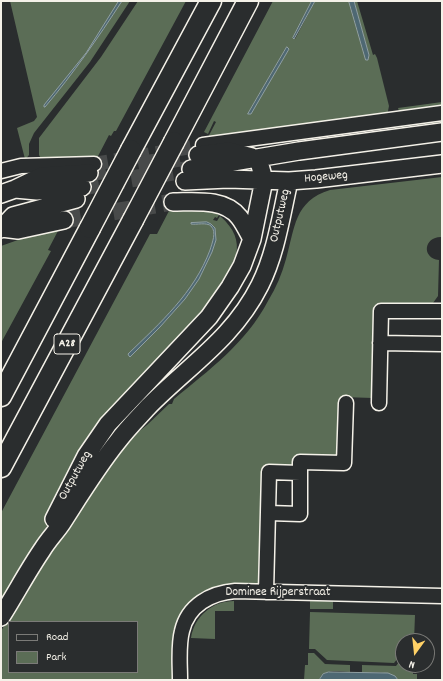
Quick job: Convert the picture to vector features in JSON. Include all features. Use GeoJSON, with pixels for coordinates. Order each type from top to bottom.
{"type":"FeatureCollection","features":[{"type":"Feature","properties":{"kind":"highway","name":"A28"},"geometry":{"type":"LineString","coordinates":[[1,468],[248,1]]}},
{"type":"Feature","properties":{"kind":"highway","name":"A28"},"geometry":{"type":"LineString","coordinates":[[1,396],[207,6]]}},
{"type":"Feature","properties":{"kind":"main road"},"geometry":{"type":"LineString","coordinates":[[194,162],[229,151],[258,158],[442,132]]}},
{"type":"Feature","properties":{"kind":"main road","name":"Outputweg"},"geometry":{"type":"LineString","coordinates":[[42,549],[53,521],[86,456],[113,419],[209,317],[230,287],[242,266],[252,239],[264,180],[258,158]]}},
{"type":"Feature","properties":{"kind":"main road","name":"Outputweg"},"geometry":{"type":"LineString","coordinates":[[1,617],[42,549],[118,441],[148,406],[218,343],[234,326],[260,286],[279,228],[289,181],[258,158]]}},
{"type":"Feature","properties":{"kind":"main road","name":"Hogeweg"},"geometry":{"type":"LineString","coordinates":[[194,162],[228,179],[289,181],[335,178],[442,164]]}},
{"type":"Feature","properties":{"kind":"main road"},"geometry":{"type":"LineString","coordinates":[[8,191],[37,192],[85,181]]}},
{"type":"Feature","properties":{"kind":"main road"},"geometry":{"type":"LineString","coordinates":[[1,228],[13,216],[45,206],[85,181]]}},
{"type":"Feature","properties":{"kind":"main road"},"geometry":{"type":"LineString","coordinates":[[173,202],[202,202],[218,204],[226,207],[238,216],[252,239]]}},
{"type":"Feature","properties":{"kind":"main road"},"geometry":{"type":"LineString","coordinates":[[1,228],[18,230],[64,220]]}},
{"type":"Feature","properties":{"kind":"street"},"geometry":{"type":"LineString","coordinates":[[194,162],[301,131],[442,113]]}},
{"type":"Feature","properties":{"kind":"street"},"geometry":{"type":"LineString","coordinates":[[1,171],[21,166],[85,181]]}},
{"type":"Feature","properties":{"kind":"street"},"geometry":{"type":"LineString","coordinates":[[379,403],[381,311],[442,311]]}},
{"type":"Feature","properties":{"kind":"street"},"geometry":{"type":"LineString","coordinates":[[380,343],[442,344]]}},
{"type":"Feature","properties":{"kind":"street"},"geometry":{"type":"LineString","coordinates":[[268,513],[300,514],[300,462],[344,463],[346,403]]}},
{"type":"Feature","properties":{"kind":"street"},"geometry":{"type":"LineString","coordinates":[[266,592],[269,472],[300,473]]}},
{"type":"Feature","properties":{"kind":"street","name":"Dominee Rijperstraat"},"geometry":{"type":"LineString","coordinates":[[180,680],[182,629],[186,620],[196,606],[220,593],[235,591],[442,596]]}},
{"type":"Feature","properties":{"kind":"green space"},"geometry":{"type":"Polygon","coordinates":[[[10,1],[130,1],[90,62],[34,133],[29,144],[29,155],[23,162],[25,159],[17,128],[34,121],[37,117],[10,1]]]}},
{"type":"Feature","properties":{"kind":"green space"},"geometry":{"type":"Polygon","coordinates":[[[138,1],[186,1],[116,131],[114,131],[111,136],[109,135],[96,160],[41,159],[39,155],[39,138],[101,57],[138,1]]]}},
{"type":"Feature","properties":{"kind":"green space"},"geometry":{"type":"Polygon","coordinates":[[[273,1],[312,1],[293,38],[295,39],[315,1],[349,1],[366,59],[368,60],[369,55],[354,1],[357,1],[373,55],[375,54],[377,58],[389,106],[387,116],[206,141],[216,122],[214,121],[208,134],[204,132],[273,1]],[[287,47],[248,114],[261,95],[289,49],[287,47]]]}},
{"type":"Feature","properties":{"kind":"green space"},"geometry":{"type":"Polygon","coordinates":[[[442,102],[442,109],[400,114],[398,108],[442,102]]]}},
{"type":"Feature","properties":{"kind":"green space"},"geometry":{"type":"Polygon","coordinates":[[[442,117],[442,122],[321,136],[442,117]]]}},
{"type":"Feature","properties":{"kind":"green space"},"geometry":{"type":"Polygon","coordinates":[[[442,177],[442,237],[431,240],[427,247],[427,252],[429,255],[439,260],[438,296],[433,303],[427,306],[377,305],[373,398],[342,397],[340,457],[295,456],[294,468],[263,468],[262,586],[237,585],[215,588],[200,595],[173,680],[1,680],[1,631],[58,535],[117,449],[147,425],[169,404],[172,404],[174,399],[226,355],[249,330],[271,296],[278,281],[298,217],[309,201],[330,190],[442,177]]]}},
{"type":"Feature","properties":{"kind":"green space"},"geometry":{"type":"Polygon","coordinates":[[[170,209],[205,209],[219,215],[213,220],[217,221],[220,216],[235,235],[237,244],[234,263],[230,273],[219,293],[66,485],[46,528],[1,603],[1,513],[150,234],[157,234],[170,209]]]}},
{"type":"Feature","properties":{"kind":"green space"},"geometry":{"type":"Polygon","coordinates":[[[59,229],[48,250],[51,251],[1,343],[1,246],[29,236],[59,229]]]}},
{"type":"Feature","properties":{"kind":"green space"},"geometry":{"type":"Polygon","coordinates":[[[310,599],[333,599],[333,609],[310,609],[310,599]]]}},
{"type":"Feature","properties":{"kind":"green space"},"geometry":{"type":"Polygon","coordinates":[[[234,601],[234,611],[215,611],[215,639],[191,638],[196,623],[205,612],[218,604],[234,601]]]}},
{"type":"Feature","properties":{"kind":"green space"},"geometry":{"type":"Polygon","coordinates":[[[310,612],[415,615],[414,633],[395,633],[394,663],[327,660],[315,649],[309,649],[310,612]]]}},
{"type":"Feature","properties":{"kind":"green space"},"geometry":{"type":"Polygon","coordinates":[[[308,653],[314,653],[325,664],[350,665],[350,672],[328,672],[321,676],[319,680],[304,680],[305,665],[308,665],[308,653]]]}},
{"type":"Feature","properties":{"kind":"green space"},"geometry":{"type":"Polygon","coordinates":[[[362,665],[395,666],[395,673],[417,674],[417,680],[398,680],[386,673],[362,673],[362,665]]]}},
{"type":"Feature","properties":{"kind":"water"},"geometry":{"type":"Polygon","coordinates":[[[119,1],[122,1],[85,56],[44,107],[44,105],[86,53],[119,1]]]}},
{"type":"Feature","properties":{"kind":"water"},"geometry":{"type":"Polygon","coordinates":[[[312,1],[315,1],[294,39],[293,38],[312,1]]]}},
{"type":"Feature","properties":{"kind":"water"},"geometry":{"type":"Polygon","coordinates":[[[349,1],[354,1],[369,55],[368,60],[366,60],[349,1]]]}},
{"type":"Feature","properties":{"kind":"water"},"geometry":{"type":"Polygon","coordinates":[[[287,47],[289,49],[251,114],[248,114],[287,47]]]}},
{"type":"Feature","properties":{"kind":"water"},"geometry":{"type":"Polygon","coordinates":[[[207,222],[215,228],[216,240],[199,279],[185,299],[130,357],[128,354],[164,319],[185,294],[203,266],[214,238],[214,231],[209,225],[191,223],[207,222]]]}},
{"type":"Feature","properties":{"kind":"water"},"geometry":{"type":"Polygon","coordinates":[[[329,672],[388,673],[395,676],[398,680],[319,680],[323,674],[329,672]]]}},
{"type":"Feature","properties":{"kind":"tunnel"},"geometry":{"type":"LineString","coordinates":[[94,164],[203,145]]}},
{"type":"Feature","properties":{"kind":"tunnel"},"geometry":{"type":"LineString","coordinates":[[89,173],[198,155]]}},
{"type":"Feature","properties":{"kind":"tunnel"},"geometry":{"type":"LineString","coordinates":[[82,187],[191,169]]}},
{"type":"Feature","properties":{"kind":"tunnel"},"geometry":{"type":"LineString","coordinates":[[64,220],[173,202]]}}]}
